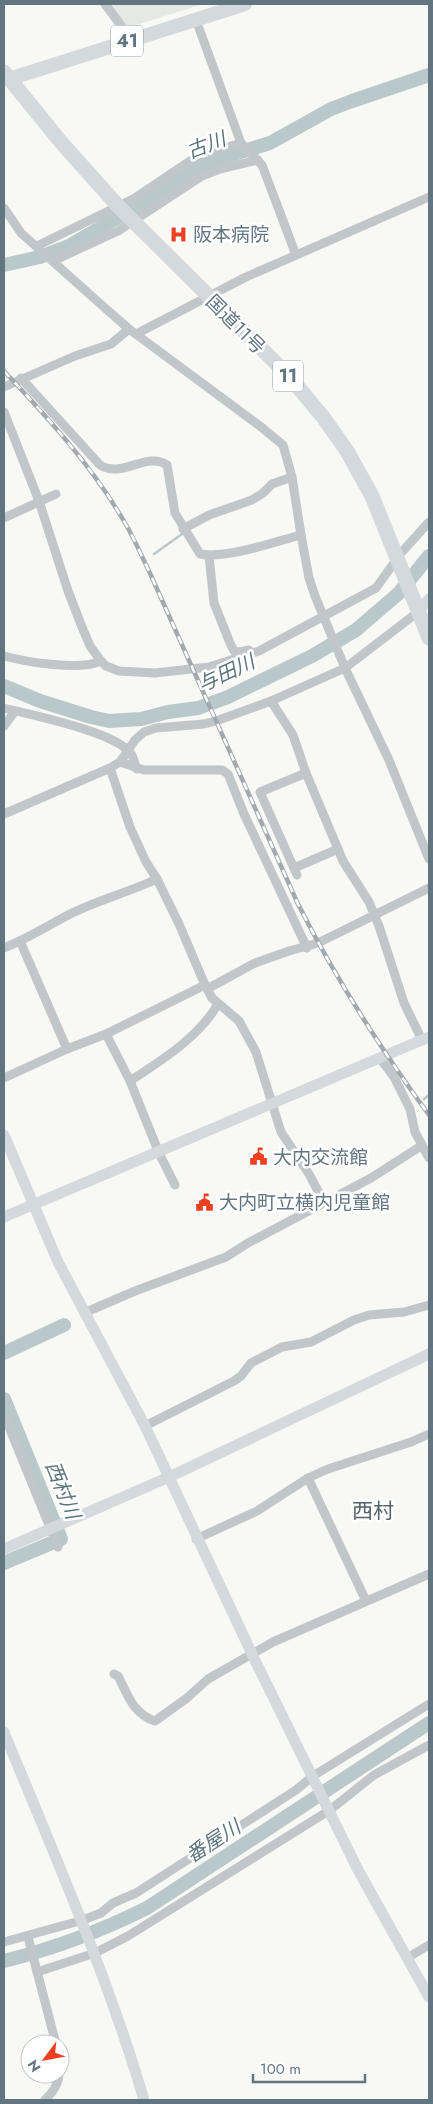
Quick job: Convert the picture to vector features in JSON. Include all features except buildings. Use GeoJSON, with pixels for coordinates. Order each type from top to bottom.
{"type":"FeatureCollection","features":[{"type":"Feature","properties":{"kind":"highway","name":"国道11号"},"geometry":{"type":"LineString","coordinates":[[5,77],[119,207],[288,375],[323,417],[362,477],[387,530],[398,563],[429,638]]}},
{"type":"Feature","properties":{"kind":"main road","name":"41"},"geometry":{"type":"LineString","coordinates":[[5,77],[196,20],[238,5]]}},
{"type":"Feature","properties":{"kind":"street"},"geometry":{"type":"LineString","coordinates":[[105,4],[125,31],[128,40]]}},
{"type":"Feature","properties":{"kind":"street"},"geometry":{"type":"LineString","coordinates":[[196,20],[242,144],[256,158],[269,182],[296,256]]}},
{"type":"Feature","properties":{"kind":"street"},"geometry":{"type":"LineString","coordinates":[[38,248],[119,207],[190,161],[204,154],[242,144]]}},
{"type":"Feature","properties":{"kind":"street"},"geometry":{"type":"LineString","coordinates":[[52,260],[118,231],[132,220],[202,176],[256,158]]}},
{"type":"Feature","properties":{"kind":"street"},"geometry":{"type":"LineString","coordinates":[[4,387],[75,356],[111,344],[133,332],[186,309],[246,277],[429,197]]}},
{"type":"Feature","properties":{"kind":"street"},"geometry":{"type":"LineString","coordinates":[[4,208],[21,233],[133,332],[279,441],[286,450],[309,578],[344,665],[389,760],[429,859]]}},
{"type":"Feature","properties":{"kind":"street"},"geometry":{"type":"LineString","coordinates":[[22,378],[100,465],[106,469],[125,469],[152,460],[160,460],[168,465],[175,513],[200,554],[209,556],[301,535]]}},
{"type":"Feature","properties":{"kind":"street"},"geometry":{"type":"LineString","coordinates":[[4,412],[39,501],[68,591],[90,646],[106,666],[119,671],[155,673],[209,667],[259,651],[324,618],[376,588],[398,563],[429,522]]}},
{"type":"Feature","properties":{"kind":"street"},"geometry":{"type":"LineString","coordinates":[[183,529],[209,515],[252,500],[272,484],[292,477]]}},
{"type":"Feature","properties":{"kind":"street"},"geometry":{"type":"LineString","coordinates":[[4,518],[56,494]]}},
{"type":"Feature","properties":{"kind":"street"},"geometry":{"type":"LineString","coordinates":[[209,556],[214,603],[234,651],[239,652],[253,649],[259,651]]}},
{"type":"Feature","properties":{"kind":"street"},"geometry":{"type":"LineString","coordinates":[[4,814],[110,768],[120,762],[144,732],[156,728],[204,724],[271,702],[344,665],[416,606],[429,599]]}},
{"type":"Feature","properties":{"kind":"street"},"geometry":{"type":"LineString","coordinates":[[4,656],[26,663],[94,665],[101,661]]}},
{"type":"Feature","properties":{"kind":"street"},"geometry":{"type":"LineString","coordinates":[[4,1217],[159,1153],[426,1038],[404,1003],[375,915],[369,902],[350,874],[338,849],[306,773],[293,735],[271,702]]}},
{"type":"Feature","properties":{"kind":"street"},"geometry":{"type":"LineString","coordinates":[[4,708],[91,730],[111,739],[131,753],[137,769]]}},
{"type":"Feature","properties":{"kind":"street"},"geometry":{"type":"LineString","coordinates":[[4,726],[15,711]]}},
{"type":"Feature","properties":{"kind":"street"},"geometry":{"type":"LineString","coordinates":[[120,762],[137,769],[222,770],[228,774],[244,814],[307,948]]}},
{"type":"Feature","properties":{"kind":"street"},"geometry":{"type":"LineString","coordinates":[[110,768],[130,827],[179,924],[206,987],[218,1004],[239,1021],[256,1052],[286,1142],[309,1174],[324,1202]]}},
{"type":"Feature","properties":{"kind":"street"},"geometry":{"type":"LineString","coordinates":[[306,773],[260,792],[295,872],[338,849]]}},
{"type":"Feature","properties":{"kind":"street"},"geometry":{"type":"LineString","coordinates":[[4,948],[20,942],[70,914],[132,891],[157,879]]}},
{"type":"Feature","properties":{"kind":"street"},"geometry":{"type":"LineString","coordinates":[[4,1078],[67,1049],[106,1034],[254,964],[289,951],[307,948],[429,888]]}},
{"type":"Feature","properties":{"kind":"street"},"geometry":{"type":"LineString","coordinates":[[20,942],[67,1049]]}},
{"type":"Feature","properties":{"kind":"street"},"geometry":{"type":"LineString","coordinates":[[130,1081],[174,1052],[212,1015],[218,1004]]}},
{"type":"Feature","properties":{"kind":"street"},"geometry":{"type":"LineString","coordinates":[[106,1034],[130,1081],[159,1153],[175,1185]]}},
{"type":"Feature","properties":{"kind":"street"},"geometry":{"type":"LineString","coordinates":[[380,1058],[394,1077],[410,1110],[415,1132],[421,1146],[429,1158]]}},
{"type":"Feature","properties":{"kind":"street"},"geometry":{"type":"LineString","coordinates":[[4,1135],[58,1262],[145,1426],[196,1539],[358,1870],[429,1997]]}},
{"type":"Feature","properties":{"kind":"street"},"geometry":{"type":"LineString","coordinates":[[84,1313],[153,1284],[226,1257],[371,1178],[421,1146]]}},
{"type":"Feature","properties":{"kind":"street"},"geometry":{"type":"LineString","coordinates":[[145,1426],[234,1381],[241,1376],[251,1363],[282,1347],[311,1342],[354,1320],[369,1315],[404,1312],[429,1305]]}},
{"type":"Feature","properties":{"kind":"street"},"geometry":{"type":"LineString","coordinates":[[4,1549],[169,1477],[429,1354]]}},
{"type":"Feature","properties":{"kind":"street"},"geometry":{"type":"LineString","coordinates":[[4,1415],[58,1547]]}},
{"type":"Feature","properties":{"kind":"street"},"geometry":{"type":"LineString","coordinates":[[196,1539],[257,1511],[308,1478],[429,1434]]}},
{"type":"Feature","properties":{"kind":"street"},"geometry":{"type":"LineString","coordinates":[[308,1478],[366,1601]]}},
{"type":"Feature","properties":{"kind":"street"},"geometry":{"type":"LineString","coordinates":[[114,1674],[118,1676],[137,1711],[144,1718],[155,1721],[208,1680],[273,1642],[429,1574]]}},
{"type":"Feature","properties":{"kind":"street"},"geometry":{"type":"LineString","coordinates":[[4,1942],[29,1938],[83,1922],[101,1913],[112,1903],[136,1893],[296,1790],[315,1780],[429,1704]]}},
{"type":"Feature","properties":{"kind":"street"},"geometry":{"type":"LineString","coordinates":[[4,1732],[95,1951],[127,2040],[144,2100]]}},
{"type":"Feature","properties":{"kind":"street"},"geometry":{"type":"LineString","coordinates":[[37,1970],[95,1951],[152,1922],[329,1808],[374,1775],[429,1745]]}},
{"type":"Feature","properties":{"kind":"street"},"geometry":{"type":"LineString","coordinates":[[29,1938],[53,2034]]}},
{"type":"Feature","properties":{"kind":"street"},"geometry":{"type":"LineString","coordinates":[[407,1958],[429,1945]]}},
{"type":"Feature","properties":{"kind":"street"},"geometry":{"type":"LineString","coordinates":[[45,2100],[52,2094],[57,2084]]}},
{"type":"Feature","properties":{"kind":"shaded area"},"geometry":{"type":"Polygon","coordinates":[[[110,4],[203,4],[130,27],[123,24],[110,4]]]}},
{"type":"Feature","properties":{"kind":"waterway","name":"古川"},"geometry":{"type":"LineString","coordinates":[[4,265],[40,257],[69,246],[156,195],[191,170],[214,160],[270,143],[331,109],[429,75]]}},
{"type":"Feature","properties":{"kind":"waterway"},"geometry":{"type":"LineString","coordinates":[[154,554],[182,534]]}},
{"type":"Feature","properties":{"kind":"waterway","name":"与田川"},"geometry":{"type":"LineString","coordinates":[[4,686],[40,701],[109,721],[141,719],[168,712],[198,708],[228,697],[312,656],[356,630],[399,593],[429,556]]}},
{"type":"Feature","properties":{"kind":"waterway"},"geometry":{"type":"LineString","coordinates":[[424,1099],[429,1095]]}},
{"type":"Feature","properties":{"kind":"waterway","name":"西村川"},"geometry":{"type":"LineString","coordinates":[[4,1353],[64,1325]]}},
{"type":"Feature","properties":{"kind":"waterway","name":"西村川"},"geometry":{"type":"LineString","coordinates":[[4,1399],[61,1539],[4,1563]]}},
{"type":"Feature","properties":{"kind":"waterway","name":"番屋川"},"geometry":{"type":"LineString","coordinates":[[4,1961],[77,1939],[147,1908],[429,1723]]}},
{"type":"Feature","properties":{"kind":"railway"},"geometry":{"type":"LineString","coordinates":[[4,371],[53,425],[99,482],[128,529],[149,571],[298,904],[359,1012],[429,1115]]}},
{"type":"Feature","properties":{"kind":"place","name":"阪本病院"},"geometry":{"type":"Point","coordinates":[179,234]}},
{"type":"Feature","properties":{"kind":"place","name":"大内交流館"},"geometry":{"type":"Point","coordinates":[259,1157]}},
{"type":"Feature","properties":{"kind":"place","name":"大内町立横内児童館"},"geometry":{"type":"Point","coordinates":[205,1202]}},
{"type":"Feature","properties":{"kind":"district","name":"西村"},"geometry":{"type":"Point","coordinates":[373,1511]}}]}
